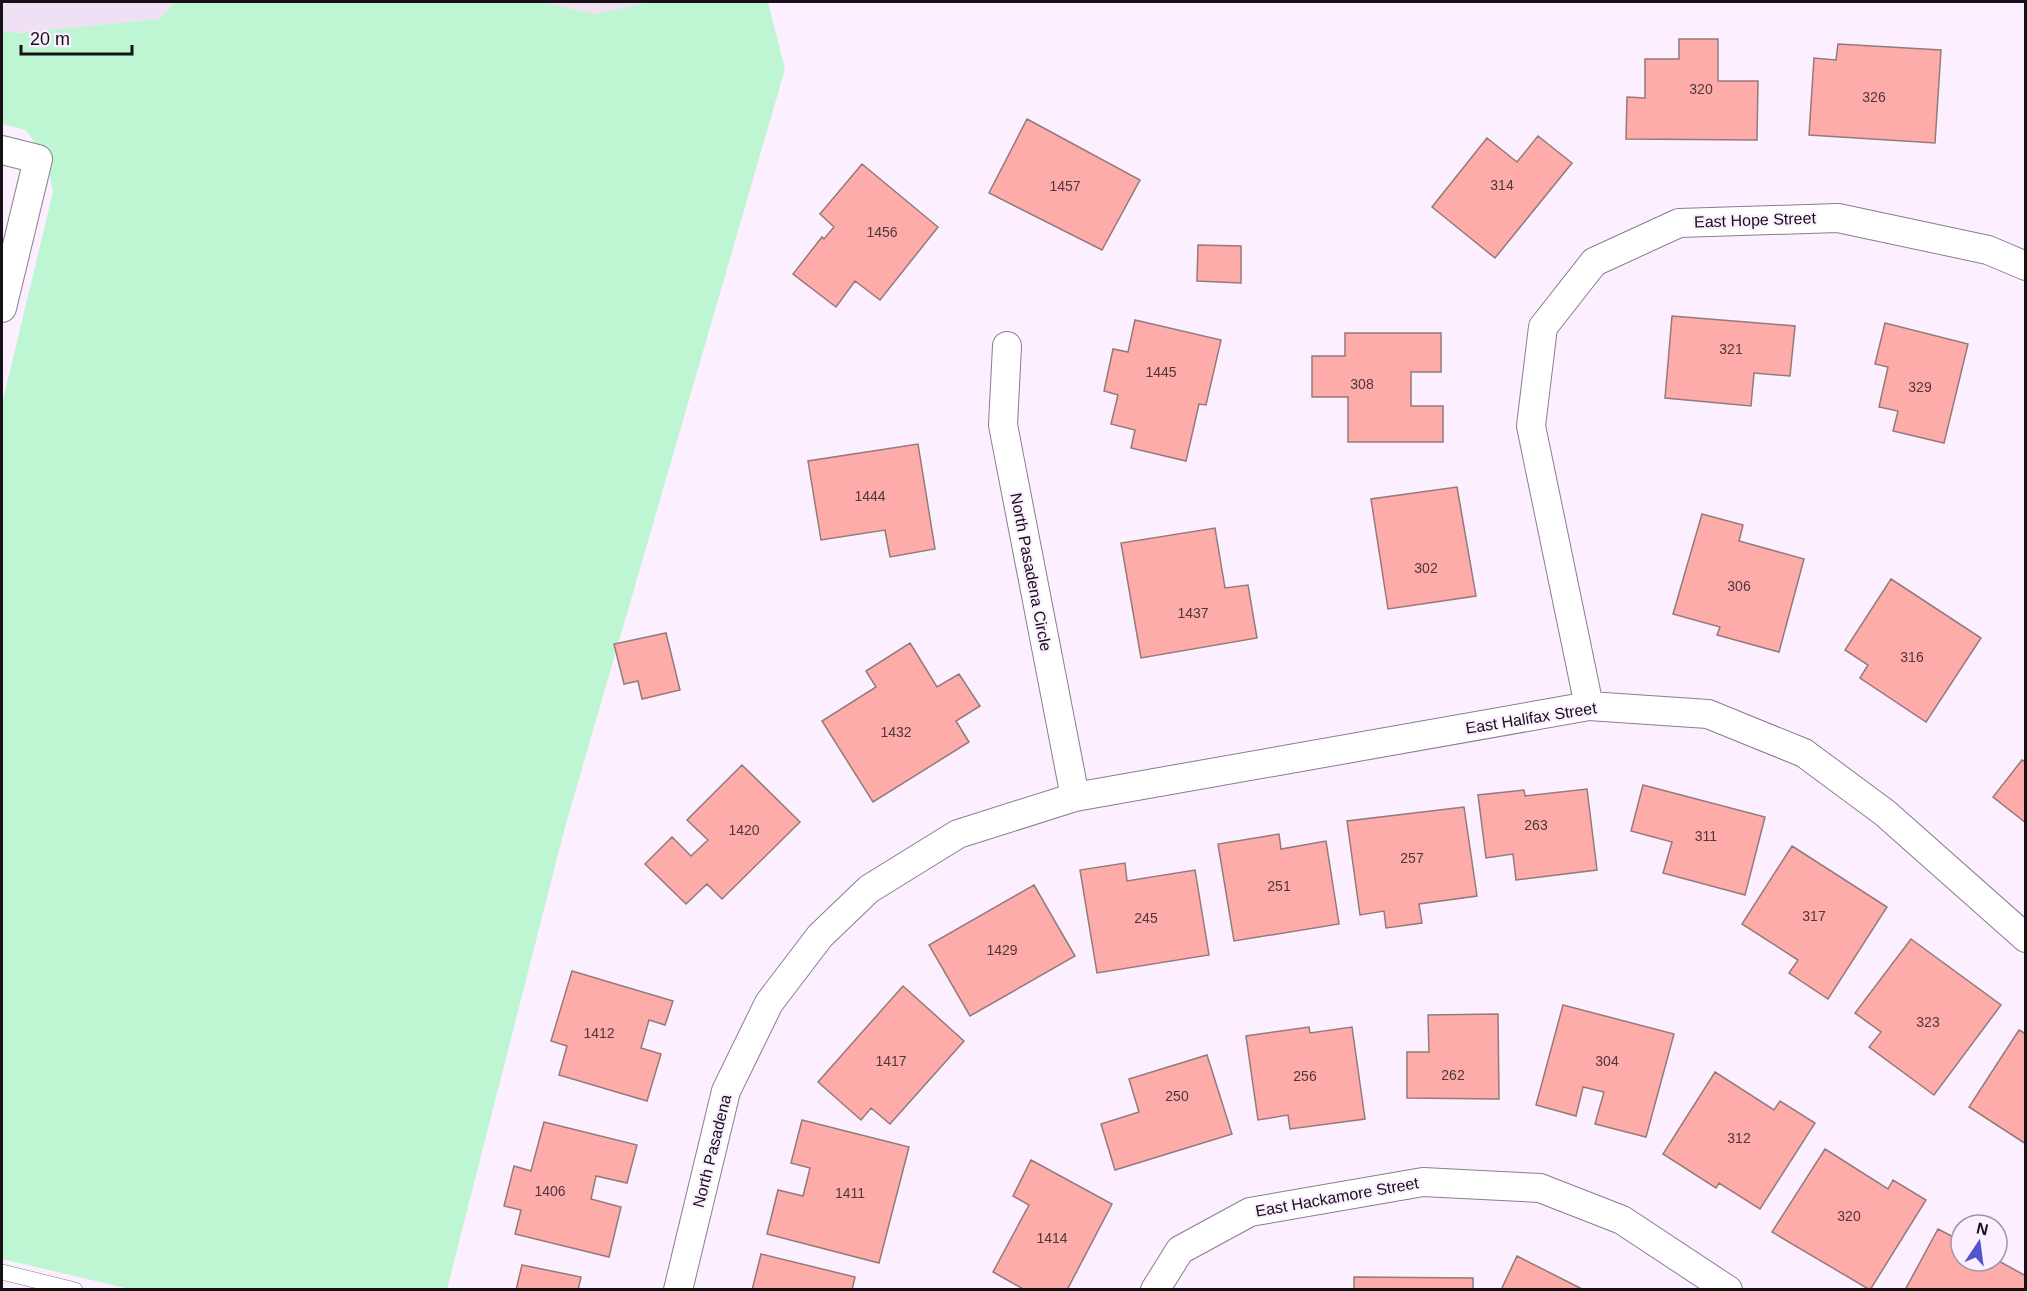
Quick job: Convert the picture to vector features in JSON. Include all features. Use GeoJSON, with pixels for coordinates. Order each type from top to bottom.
{"type":"FeatureCollection","features":[{"type":"Feature","properties":{"kind":"street"},"geometry":{"type":"LineString","coordinates":[[2,150],[38,159],[2,308]]}},
{"type":"Feature","properties":{"kind":"street","name":"East Hope Street"},"geometry":{"type":"LineString","coordinates":[[1589,706],[1531,426],[1543,327],[1594,262],[1679,223],[1838,218],[1988,250],[2025,266]]}},
{"type":"Feature","properties":{"kind":"street","name":"North Pasadena Circle"},"geometry":{"type":"LineString","coordinates":[[1007,346],[1003,425],[1075,797]]}},
{"type":"Feature","properties":{"kind":"street","name":"East Halifax Street"},"geometry":{"type":"LineString","coordinates":[[1075,797],[1589,706],[1708,714],[1804,753],[1885,813],[2025,938]]}},
{"type":"Feature","properties":{"kind":"street","name":"North Pasadena"},"geometry":{"type":"LineString","coordinates":[[678,1290],[726,1091],[769,1003],[820,936],[869,889],[958,834],[1075,797]]}},
{"type":"Feature","properties":{"kind":"street","name":"East Hackamore Street"},"geometry":{"type":"LineString","coordinates":[[1155,1290],[1180,1250],[1250,1212],[1423,1182],[1540,1188],[1622,1220],[1728,1290]]}},
{"type":"Feature","properties":{"kind":"lane"},"geometry":{"type":"LineString","coordinates":[[2,1272],[75,1290]]}},
{"type":"Feature","properties":{"kind":"shaded area"},"geometry":{"type":"Polygon","coordinates":[[[2,2],[175,2],[159,19],[18,33],[2,31],[2,2]]]}},
{"type":"Feature","properties":{"kind":"shaded area"},"geometry":{"type":"Polygon","coordinates":[[[540,2],[652,2],[595,14],[540,2]]]}},
{"type":"Feature","properties":{"kind":"green space"},"geometry":{"type":"Polygon","coordinates":[[[175,2],[540,2],[595,14],[652,2],[768,2],[785,69],[565,827],[447,1289],[130,1289],[2,1259],[2,404],[53,192],[46,159],[26,130],[2,124],[2,31],[18,33],[159,19],[175,2]]]}},
{"type":"Feature","properties":{"kind":"building"},"geometry":{"type":"Polygon","coordinates":[[[1679,39],[1718,39],[1718,81],[1758,81],[1757,140],[1626,139],[1627,97],[1645,98],[1645,59],[1679,59],[1679,39]]]}},
{"type":"Feature","properties":{"kind":"building"},"geometry":{"type":"Polygon","coordinates":[[[1838,44],[1941,50],[1935,143],[1809,135],[1814,58],[1836,60],[1838,44]]]}},
{"type":"Feature","properties":{"kind":"building"},"geometry":{"type":"Polygon","coordinates":[[[1027,119],[1140,180],[1102,250],[989,193],[1027,119]]]}},
{"type":"Feature","properties":{"kind":"building"},"geometry":{"type":"Polygon","coordinates":[[[1538,136],[1572,163],[1495,258],[1432,207],[1487,138],[1517,162],[1538,136]]]}},
{"type":"Feature","properties":{"kind":"building"},"geometry":{"type":"Polygon","coordinates":[[[862,164],[938,227],[880,300],[855,281],[836,307],[793,274],[822,237],[824,239],[834,227],[820,214],[862,164]]]}},
{"type":"Feature","properties":{"kind":"building"},"geometry":{"type":"Polygon","coordinates":[[[1198,245],[1241,246],[1241,283],[1197,281],[1198,245]]]}},
{"type":"Feature","properties":{"kind":"building"},"geometry":{"type":"Polygon","coordinates":[[[1672,316],[1795,326],[1790,376],[1754,373],[1751,406],[1665,398],[1672,316]]]}},
{"type":"Feature","properties":{"kind":"building"},"geometry":{"type":"Polygon","coordinates":[[[1135,320],[1221,340],[1206,405],[1199,404],[1186,461],[1131,448],[1135,430],[1111,424],[1118,395],[1104,391],[1113,349],[1128,352],[1135,320]]]}},
{"type":"Feature","properties":{"kind":"building"},"geometry":{"type":"Polygon","coordinates":[[[1885,323],[1968,344],[1944,443],[1893,431],[1898,411],[1879,407],[1888,367],[1875,364],[1885,323]]]}},
{"type":"Feature","properties":{"kind":"building"},"geometry":{"type":"Polygon","coordinates":[[[1345,333],[1441,333],[1441,372],[1411,372],[1411,406],[1443,406],[1443,442],[1348,442],[1348,397],[1312,397],[1312,356],[1345,356],[1345,333]]]}},
{"type":"Feature","properties":{"kind":"building"},"geometry":{"type":"Polygon","coordinates":[[[918,444],[935,549],[890,557],[885,530],[821,540],[808,461],[918,444]]]}},
{"type":"Feature","properties":{"kind":"building"},"geometry":{"type":"Polygon","coordinates":[[[1457,487],[1476,596],[1388,609],[1371,499],[1457,487]]]}},
{"type":"Feature","properties":{"kind":"building"},"geometry":{"type":"Polygon","coordinates":[[[1702,514],[1743,525],[1739,541],[1804,559],[1779,652],[1717,635],[1720,627],[1673,614],[1702,514]]]}},
{"type":"Feature","properties":{"kind":"building"},"geometry":{"type":"Polygon","coordinates":[[[1215,528],[1225,588],[1248,585],[1257,638],[1141,658],[1121,543],[1215,528]]]}},
{"type":"Feature","properties":{"kind":"building"},"geometry":{"type":"Polygon","coordinates":[[[1891,579],[1981,638],[1926,722],[1860,678],[1868,665],[1845,650],[1891,579]]]}},
{"type":"Feature","properties":{"kind":"building"},"geometry":{"type":"Polygon","coordinates":[[[666,633],[680,690],[642,699],[638,681],[624,684],[614,644],[666,633]]]}},
{"type":"Feature","properties":{"kind":"building"},"geometry":{"type":"Polygon","coordinates":[[[910,643],[937,687],[959,674],[980,706],[956,721],[969,742],[873,802],[822,721],[876,687],[866,671],[910,643]]]}},
{"type":"Feature","properties":{"kind":"building"},"geometry":{"type":"Polygon","coordinates":[[[2022,760],[2026,762],[2026,823],[1993,797],[2022,760]]]}},
{"type":"Feature","properties":{"kind":"building"},"geometry":{"type":"Polygon","coordinates":[[[742,765],[800,822],[722,899],[707,884],[686,904],[645,864],[672,837],[691,856],[708,840],[687,820],[742,765]]]}},
{"type":"Feature","properties":{"kind":"building"},"geometry":{"type":"Polygon","coordinates":[[[1643,785],[1765,817],[1745,895],[1663,873],[1672,842],[1631,831],[1643,785]]]}},
{"type":"Feature","properties":{"kind":"building"},"geometry":{"type":"Polygon","coordinates":[[[1587,789],[1597,870],[1516,880],[1513,854],[1486,858],[1478,795],[1524,790],[1525,796],[1587,789]]]}},
{"type":"Feature","properties":{"kind":"building"},"geometry":{"type":"Polygon","coordinates":[[[1464,807],[1477,896],[1419,904],[1422,923],[1386,928],[1384,911],[1360,915],[1347,821],[1464,807]]]}},
{"type":"Feature","properties":{"kind":"building"},"geometry":{"type":"Polygon","coordinates":[[[1279,834],[1281,849],[1326,841],[1339,924],[1234,941],[1218,844],[1279,834]]]}},
{"type":"Feature","properties":{"kind":"building"},"geometry":{"type":"Polygon","coordinates":[[[1792,846],[1887,907],[1828,999],[1789,973],[1798,960],[1742,924],[1792,846]]]}},
{"type":"Feature","properties":{"kind":"building"},"geometry":{"type":"Polygon","coordinates":[[[1125,863],[1127,881],[1195,870],[1209,955],[1097,973],[1080,870],[1125,863]]]}},
{"type":"Feature","properties":{"kind":"building"},"geometry":{"type":"Polygon","coordinates":[[[1034,885],[1075,956],[970,1016],[929,945],[1034,885]]]}},
{"type":"Feature","properties":{"kind":"building"},"geometry":{"type":"Polygon","coordinates":[[[1911,939],[2001,1005],[1934,1095],[1869,1047],[1881,1032],[1855,1013],[1911,939]]]}},
{"type":"Feature","properties":{"kind":"building"},"geometry":{"type":"Polygon","coordinates":[[[572,971],[673,1001],[665,1025],[649,1020],[641,1048],[661,1054],[647,1101],[559,1075],[567,1046],[551,1041],[572,971]]]}},
{"type":"Feature","properties":{"kind":"building"},"geometry":{"type":"Polygon","coordinates":[[[903,986],[964,1041],[890,1124],[871,1108],[861,1120],[818,1082],[903,986]]]}},
{"type":"Feature","properties":{"kind":"building"},"geometry":{"type":"Polygon","coordinates":[[[1563,1005],[1674,1034],[1646,1137],[1595,1124],[1604,1092],[1583,1087],[1576,1116],[1536,1105],[1563,1005]]]}},
{"type":"Feature","properties":{"kind":"building"},"geometry":{"type":"Polygon","coordinates":[[[1498,1014],[1499,1099],[1407,1098],[1407,1052],[1429,1052],[1428,1015],[1498,1014]]]}},
{"type":"Feature","properties":{"kind":"building"},"geometry":{"type":"Polygon","coordinates":[[[1309,1027],[1310,1033],[1352,1027],[1365,1119],[1290,1129],[1288,1115],[1258,1120],[1246,1036],[1309,1027]]]}},
{"type":"Feature","properties":{"kind":"building"},"geometry":{"type":"Polygon","coordinates":[[[2019,1030],[2026,1034],[2026,1144],[1969,1107],[2019,1030]]]}},
{"type":"Feature","properties":{"kind":"building"},"geometry":{"type":"Polygon","coordinates":[[[1207,1055],[1232,1134],[1115,1170],[1101,1124],[1139,1112],[1129,1079],[1207,1055]]]}},
{"type":"Feature","properties":{"kind":"building"},"geometry":{"type":"Polygon","coordinates":[[[1715,1072],[1774,1110],[1780,1101],[1815,1123],[1760,1209],[1719,1183],[1716,1188],[1663,1154],[1715,1072]]]}},
{"type":"Feature","properties":{"kind":"building"},"geometry":{"type":"Polygon","coordinates":[[[802,1120],[909,1147],[879,1263],[767,1234],[778,1190],[803,1196],[810,1168],[791,1163],[802,1120]]]}},
{"type":"Feature","properties":{"kind":"building"},"geometry":{"type":"Polygon","coordinates":[[[544,1122],[637,1145],[627,1183],[596,1176],[591,1199],[621,1207],[609,1257],[515,1234],[521,1210],[504,1206],[514,1166],[531,1171],[544,1122]]]}},
{"type":"Feature","properties":{"kind":"building"},"geometry":{"type":"Polygon","coordinates":[[[1825,1149],[1888,1189],[1893,1180],[1926,1200],[1870,1290],[1772,1232],[1825,1149]]]}},
{"type":"Feature","properties":{"kind":"building"},"geometry":{"type":"Polygon","coordinates":[[[1031,1160],[1112,1204],[1067,1290],[1025,1290],[993,1272],[1029,1205],[1013,1196],[1031,1160]]]}},
{"type":"Feature","properties":{"kind":"building"},"geometry":{"type":"Polygon","coordinates":[[[1938,1229],[1949,1235],[1949,1273],[2009,1273],[2009,1267],[2026,1276],[2026,1290],[1905,1290],[1938,1229]]]}},
{"type":"Feature","properties":{"kind":"building"},"geometry":{"type":"Polygon","coordinates":[[[761,1254],[855,1277],[852,1290],[752,1290],[761,1254]]]}},
{"type":"Feature","properties":{"kind":"building"},"geometry":{"type":"Polygon","coordinates":[[[1517,1256],[1584,1290],[1501,1290],[1517,1256]]]}},
{"type":"Feature","properties":{"kind":"building"},"geometry":{"type":"Polygon","coordinates":[[[522,1265],[581,1277],[578,1290],[516,1290],[522,1265]]]}},
{"type":"Feature","properties":{"kind":"building"},"geometry":{"type":"Polygon","coordinates":[[[1354,1277],[1473,1278],[1473,1290],[1354,1290],[1354,1277]]]}}]}
